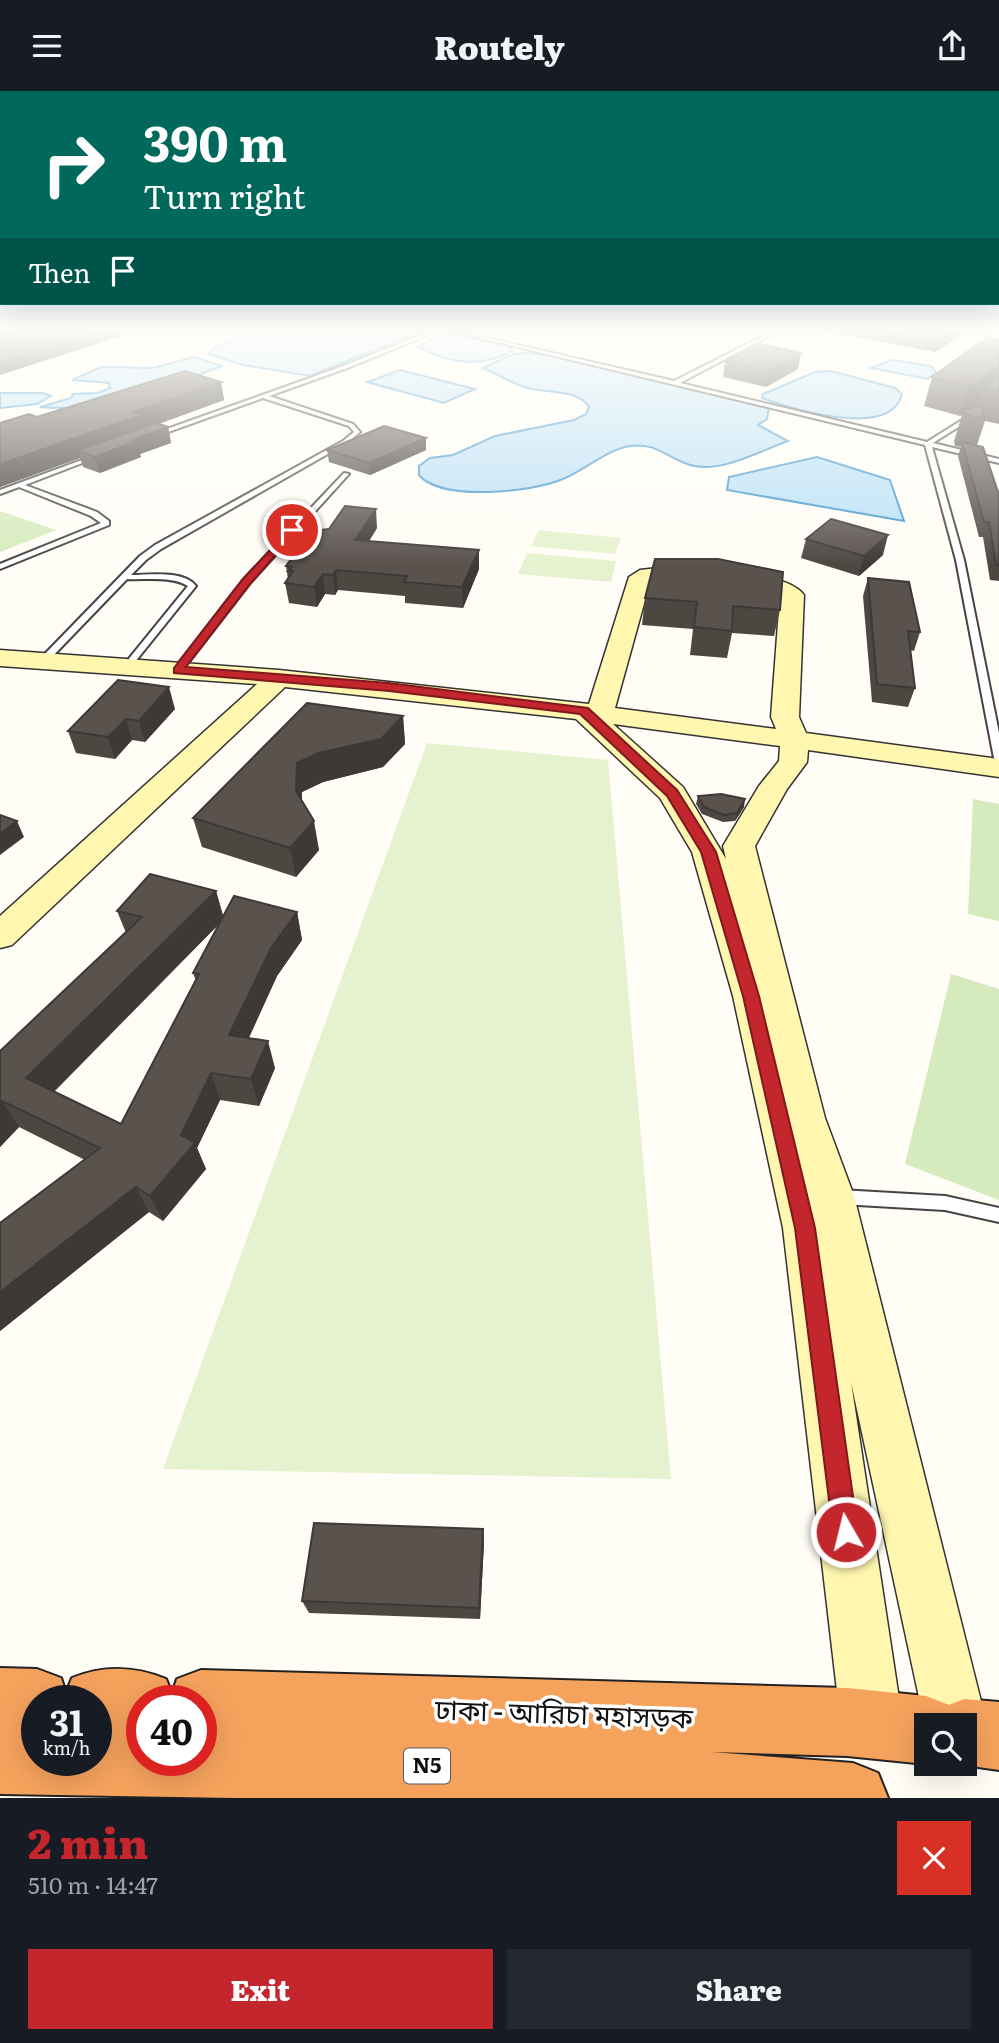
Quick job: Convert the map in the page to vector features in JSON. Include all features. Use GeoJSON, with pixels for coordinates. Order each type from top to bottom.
{"type":"FeatureCollection","features":[{"type":"Feature","properties":{"kind":"highway"},"geometry":{"type":"LineString","coordinates":[[0,1702],[21,1702]]}},
{"type":"Feature","properties":{"kind":"highway","name":"ঢাকা - আরিচা মহাসড়ক"},"geometry":{"type":"LineString","coordinates":[[217,1704],[899,1727]]}},
{"type":"Feature","properties":{"kind":"highway"},"geometry":{"type":"LineString","coordinates":[[977,1734],[999,1737]]}},
{"type":"Feature","properties":{"kind":"highway","name":"N5"},"geometry":{"type":"LineString","coordinates":[[0,1760],[468,1767],[853,1798]]}},
{"type":"Feature","properties":{"kind":"street"},"geometry":{"type":"LineString","coordinates":[[591,712],[640,577],[660,572],[722,576],[787,589],[792,595],[785,717],[795,739],[793,762],[774,786],[739,846],[805,1118],[832,1196],[953,1713]]}},
{"type":"Feature","properties":{"kind":"street"},"geometry":{"type":"LineString","coordinates":[[0,658],[389,687],[999,768]]}},
{"type":"Feature","properties":{"kind":"street"},"geometry":{"type":"LineString","coordinates":[[0,936],[279,678]]}},
{"type":"Feature","properties":{"kind":"street"},"geometry":{"type":"LineString","coordinates":[[591,712],[673,793],[708,852],[751,996],[805,1228],[899,1727]]}},
{"type":"Feature","properties":{"kind":"lane"},"geometry":{"type":"LineString","coordinates":[[142,440],[233,407]]}},
{"type":"Feature","properties":{"kind":"lane"},"geometry":{"type":"LineString","coordinates":[[44,660],[143,558],[158,547],[345,442],[357,432],[351,425],[295,407]]}},
{"type":"Feature","properties":{"kind":"lane"},"geometry":{"type":"LineString","coordinates":[[773,407],[999,461]]}},
{"type":"Feature","properties":{"kind":"lane"},"geometry":{"type":"LineString","coordinates":[[928,444],[983,408]]}},
{"type":"Feature","properties":{"kind":"lane"},"geometry":{"type":"LineString","coordinates":[[928,444],[960,560],[999,758]]}},
{"type":"Feature","properties":{"kind":"lane"},"geometry":{"type":"LineString","coordinates":[[0,492],[106,453]]}},
{"type":"Feature","properties":{"kind":"lane"},"geometry":{"type":"LineString","coordinates":[[178,670],[247,581],[346,474]]}},
{"type":"Feature","properties":{"kind":"lane"},"geometry":{"type":"LineString","coordinates":[[0,567],[106,523],[94,514],[19,485]]}},
{"type":"Feature","properties":{"kind":"lane"},"geometry":{"type":"LineString","coordinates":[[127,577],[173,578],[189,582],[192,586],[127,666]]}},
{"type":"Feature","properties":{"kind":"lane"},"geometry":{"type":"LineString","coordinates":[[832,1196],[945,1203],[999,1215]]}},
{"type":"Feature","properties":{"kind":"green space"},"geometry":{"type":"Polygon","coordinates":[[[0,511],[56,530],[0,552],[0,511]]]}},
{"type":"Feature","properties":{"kind":"green space"},"geometry":{"type":"Polygon","coordinates":[[[539,530],[621,538],[615,554],[531,546],[539,530]]]}},
{"type":"Feature","properties":{"kind":"green space"},"geometry":{"type":"Polygon","coordinates":[[[527,553],[616,561],[611,582],[518,574],[527,553]]]}},
{"type":"Feature","properties":{"kind":"green space"},"geometry":{"type":"Polygon","coordinates":[[[427,743],[608,760],[671,1479],[163,1469],[427,743]]]}},
{"type":"Feature","properties":{"kind":"green space"},"geometry":{"type":"Polygon","coordinates":[[[973,799],[999,804],[999,921],[968,914],[973,799]]]}},
{"type":"Feature","properties":{"kind":"green space"},"geometry":{"type":"Polygon","coordinates":[[[951,974],[999,989],[999,1200],[905,1164],[951,974]]]}},
{"type":"Feature","properties":{"kind":"water"},"geometry":{"type":"Polygon","coordinates":[[[41,407],[80,407],[65,408],[41,407]]]}},
{"type":"Feature","properties":{"kind":"water"},"geometry":{"type":"Polygon","coordinates":[[[589,407],[763,407],[769,408],[767,419],[758,425],[788,441],[727,464],[702,467],[682,462],[654,448],[630,446],[612,452],[563,479],[510,491],[466,492],[447,489],[430,483],[419,475],[419,466],[430,458],[453,455],[495,436],[574,420],[586,414],[589,407]]]}},
{"type":"Feature","properties":{"kind":"water"},"geometry":{"type":"Polygon","coordinates":[[[791,407],[895,407],[880,416],[861,418],[817,414],[791,407]]]}},
{"type":"Feature","properties":{"kind":"water"},"geometry":{"type":"Polygon","coordinates":[[[817,457],[890,480],[904,521],[727,490],[729,477],[817,457]]]}},
{"type":"Feature","properties":{"kind":"building"},"geometry":{"type":"Polygon","coordinates":[[[70,407],[149,407],[133,412],[142,415],[0,464],[0,423],[29,414],[37,417],[70,407]]]}},
{"type":"Feature","properties":{"kind":"building"},"geometry":{"type":"Polygon","coordinates":[[[981,407],[985,419],[965,414],[963,410],[981,407]]]}},
{"type":"Feature","properties":{"kind":"building"},"geometry":{"type":"Polygon","coordinates":[[[156,423],[168,427],[95,457],[78,450],[156,423]]]}},
{"type":"Feature","properties":{"kind":"building"},"geometry":{"type":"Polygon","coordinates":[[[384,426],[426,438],[369,463],[327,450],[384,426]]]}},
{"type":"Feature","properties":{"kind":"building"},"geometry":{"type":"Polygon","coordinates":[[[962,442],[983,447],[999,492],[999,565],[996,565],[989,522],[984,522],[962,442]]]}},
{"type":"Feature","properties":{"kind":"building"},"geometry":{"type":"Polygon","coordinates":[[[345,506],[376,509],[355,540],[479,550],[462,587],[404,582],[407,576],[336,570],[333,575],[323,574],[314,587],[285,583],[293,571],[288,571],[292,567],[286,566],[312,531],[329,529],[345,506]]]}},
{"type":"Feature","properties":{"kind":"building"},"geometry":{"type":"Polygon","coordinates":[[[831,519],[888,535],[864,556],[806,539],[831,519]]]}},
{"type":"Feature","properties":{"kind":"building"},"geometry":{"type":"Polygon","coordinates":[[[655,559],[718,559],[783,572],[780,610],[733,606],[732,631],[694,627],[697,602],[645,598],[655,559]]]}},
{"type":"Feature","properties":{"kind":"building"},"geometry":{"type":"Polygon","coordinates":[[[868,578],[909,582],[920,632],[908,631],[915,688],[877,684],[868,578]]]}},
{"type":"Feature","properties":{"kind":"building"},"geometry":{"type":"Polygon","coordinates":[[[118,680],[169,687],[139,721],[126,719],[108,737],[68,731],[118,680]]]}},
{"type":"Feature","properties":{"kind":"building"},"geometry":{"type":"Polygon","coordinates":[[[307,703],[403,716],[381,739],[318,753],[297,763],[296,791],[314,821],[290,848],[193,818],[307,703]]]}},
{"type":"Feature","properties":{"kind":"building"},"geometry":{"type":"Polygon","coordinates":[[[721,794],[745,799],[737,813],[724,815],[704,807],[698,796],[721,794]]]}},
{"type":"Feature","properties":{"kind":"building"},"geometry":{"type":"Polygon","coordinates":[[[0,815],[17,821],[0,834],[0,815]]]}},
{"type":"Feature","properties":{"kind":"building"},"geometry":{"type":"Polygon","coordinates":[[[150,874],[216,891],[26,1078],[121,1124],[199,974],[193,973],[234,896],[297,912],[271,948],[229,1035],[268,1041],[251,1079],[211,1073],[181,1135],[195,1143],[150,1196],[136,1187],[0,1292],[0,1223],[100,1148],[2,1101],[0,1103],[0,1051],[142,917],[117,911],[150,874]]]}},
{"type":"Feature","properties":{"kind":"building"},"geometry":{"type":"Polygon","coordinates":[[[314,1523],[483,1529],[479,1608],[302,1601],[314,1523]]]}},
{"type":"Feature","properties":{"kind":"route"},"geometry":{"type":"LineString","coordinates":[[292,530],[247,581],[178,670],[389,687],[583,711],[673,793],[708,852],[751,996],[805,1228],[846,1532]]}}]}
